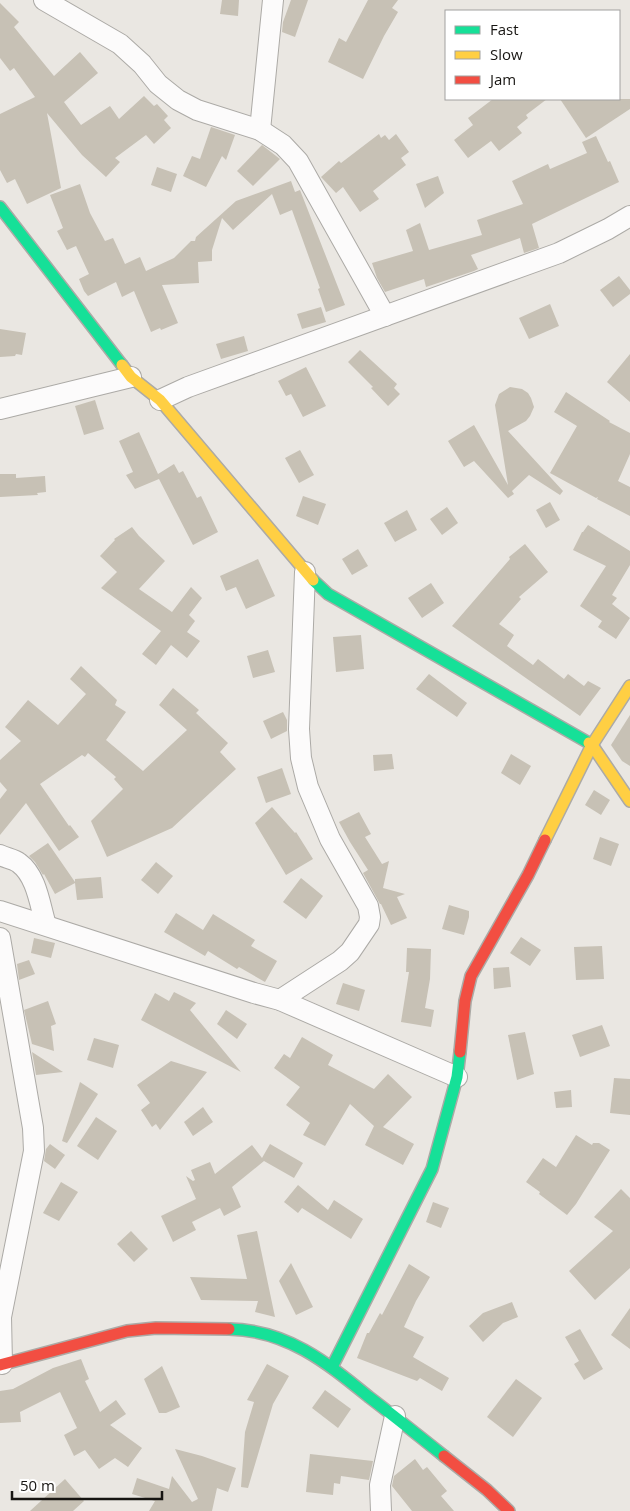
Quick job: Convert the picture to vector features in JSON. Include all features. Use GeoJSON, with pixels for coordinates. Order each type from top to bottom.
{"type":"FeatureCollection","features":[{"type":"Feature","properties":{"kind":"street"},"geometry":{"type":"LineString","coordinates":[[44,0],[120,44],[142,64],[158,84],[178,100],[197,110],[260,130],[283,145],[298,161],[385,316]]}},
{"type":"Feature","properties":{"kind":"street"},"geometry":{"type":"LineString","coordinates":[[260,130],[273,0]]}},
{"type":"Feature","properties":{"kind":"street"},"geometry":{"type":"LineString","coordinates":[[0,207],[131,377],[160,400],[305,572],[328,594],[592,745],[630,801]]}},
{"type":"Feature","properties":{"kind":"street"},"geometry":{"type":"LineString","coordinates":[[160,400],[188,387],[559,253],[608,230],[630,216]]}},
{"type":"Feature","properties":{"kind":"street"},"geometry":{"type":"LineString","coordinates":[[0,409],[131,377]]}},
{"type":"Feature","properties":{"kind":"street"},"geometry":{"type":"LineString","coordinates":[[280,1000],[340,961],[350,952],[369,924],[370,917],[368,906],[330,839],[308,788],[301,758],[299,729],[305,572]]}},
{"type":"Feature","properties":{"kind":"street"},"geometry":{"type":"LineString","coordinates":[[332,1367],[432,1169],[457,1077],[465,1001],[471,976],[528,875],[592,745],[630,686]]}},
{"type":"Feature","properties":{"kind":"street"},"geometry":{"type":"LineString","coordinates":[[0,855],[18,862],[28,872],[34,884],[46,925]]}},
{"type":"Feature","properties":{"kind":"street"},"geometry":{"type":"LineString","coordinates":[[0,910],[280,1000],[457,1077]]}},
{"type":"Feature","properties":{"kind":"street"},"geometry":{"type":"LineString","coordinates":[[0,938],[32,1128],[34,1151],[1,1317],[1,1365],[127,1331],[165,1328],[241,1329],[275,1336],[307,1350],[332,1367],[487,1490],[508,1511]]}},
{"type":"Feature","properties":{"kind":"street"},"geometry":{"type":"LineString","coordinates":[[380,1511],[380,1485],[395,1416]]}},
{"type":"Feature","properties":{"kind":"building"},"geometry":{"type":"Polygon","coordinates":[[[222,0],[239,0],[238,16],[220,14],[222,0]]]}},
{"type":"Feature","properties":{"kind":"building"},"geometry":{"type":"Polygon","coordinates":[[[291,0],[308,0],[295,37],[282,32],[283,22],[291,0]]]}},
{"type":"Feature","properties":{"kind":"building"},"geometry":{"type":"Polygon","coordinates":[[[368,0],[398,0],[392,8],[398,12],[363,79],[328,62],[339,38],[346,42],[368,0]]]}},
{"type":"Feature","properties":{"kind":"building"},"geometry":{"type":"Polygon","coordinates":[[[0,3],[19,22],[14,27],[54,76],[80,52],[98,73],[64,102],[81,125],[110,106],[119,119],[144,96],[154,106],[157,104],[168,116],[164,120],[171,128],[154,144],[146,135],[115,158],[120,162],[106,177],[82,155],[47,113],[61,188],[27,204],[15,179],[7,183],[0,170],[0,114],[35,97],[14,68],[10,71],[0,58],[0,3]]]}},
{"type":"Feature","properties":{"kind":"building"},"geometry":{"type":"Polygon","coordinates":[[[630,99],[630,109],[586,138],[561,100],[630,99]]]}},
{"type":"Feature","properties":{"kind":"building"},"geometry":{"type":"Polygon","coordinates":[[[492,100],[546,100],[526,115],[528,118],[517,127],[522,133],[499,151],[491,141],[468,158],[454,140],[473,125],[468,118],[492,100]]]}},
{"type":"Feature","properties":{"kind":"building"},"geometry":{"type":"Polygon","coordinates":[[[211,127],[235,135],[226,160],[222,156],[206,187],[183,176],[192,156],[200,159],[211,127]]]}},
{"type":"Feature","properties":{"kind":"building"},"geometry":{"type":"Polygon","coordinates":[[[379,134],[381,138],[385,135],[389,140],[396,134],[409,152],[401,158],[406,165],[373,191],[379,199],[360,212],[343,187],[336,193],[321,177],[339,161],[341,163],[379,134]]]}},
{"type":"Feature","properties":{"kind":"building"},"geometry":{"type":"Polygon","coordinates":[[[596,136],[619,182],[532,224],[539,248],[524,253],[520,238],[471,255],[478,269],[474,271],[426,287],[424,279],[385,292],[377,278],[372,263],[413,251],[406,230],[420,223],[429,250],[482,235],[477,220],[523,204],[512,181],[548,164],[550,169],[587,153],[582,142],[596,136]]]}},
{"type":"Feature","properties":{"kind":"building"},"geometry":{"type":"Polygon","coordinates":[[[262,145],[280,159],[253,186],[237,171],[262,145]]]}},
{"type":"Feature","properties":{"kind":"building"},"geometry":{"type":"Polygon","coordinates":[[[157,167],[177,174],[171,192],[151,185],[157,167]]]}},
{"type":"Feature","properties":{"kind":"building"},"geometry":{"type":"Polygon","coordinates":[[[438,176],[444,193],[425,208],[416,184],[438,176]]]}},
{"type":"Feature","properties":{"kind":"building"},"geometry":{"type":"Polygon","coordinates":[[[291,181],[295,192],[300,190],[345,305],[326,312],[318,289],[320,288],[292,210],[280,215],[272,194],[233,230],[222,218],[212,250],[212,261],[198,262],[199,283],[162,285],[178,323],[151,332],[134,291],[122,297],[116,282],[88,296],[84,291],[79,279],[89,274],[76,246],[67,250],[57,231],[63,228],[50,195],[80,184],[90,213],[105,241],[113,238],[125,264],[140,257],[146,271],[174,258],[191,241],[195,241],[196,237],[236,201],[291,181]]]}},
{"type":"Feature","properties":{"kind":"building"},"geometry":{"type":"Polygon","coordinates":[[[619,276],[630,290],[630,294],[613,307],[600,290],[619,276]]]}},
{"type":"Feature","properties":{"kind":"building"},"geometry":{"type":"Polygon","coordinates":[[[550,304],[559,326],[529,339],[519,318],[550,304]]]}},
{"type":"Feature","properties":{"kind":"building"},"geometry":{"type":"Polygon","coordinates":[[[321,307],[326,322],[302,329],[297,314],[321,307]]]}},
{"type":"Feature","properties":{"kind":"building"},"geometry":{"type":"Polygon","coordinates":[[[0,329],[26,333],[22,355],[16,354],[15,356],[0,357],[0,329]]]}},
{"type":"Feature","properties":{"kind":"building"},"geometry":{"type":"Polygon","coordinates":[[[244,336],[248,351],[221,359],[216,344],[244,336]]]}},
{"type":"Feature","properties":{"kind":"building"},"geometry":{"type":"Polygon","coordinates":[[[360,350],[397,384],[394,388],[400,394],[388,406],[371,388],[373,387],[348,362],[360,350]]]}},
{"type":"Feature","properties":{"kind":"building"},"geometry":{"type":"Polygon","coordinates":[[[630,354],[630,402],[607,382],[630,354]]]}},
{"type":"Feature","properties":{"kind":"building"},"geometry":{"type":"Polygon","coordinates":[[[306,367],[326,406],[303,417],[291,394],[286,396],[278,381],[306,367]]]}},
{"type":"Feature","properties":{"kind":"building"},"geometry":{"type":"Polygon","coordinates":[[[510,387],[522,389],[528,393],[534,407],[526,421],[508,431],[563,491],[560,495],[529,475],[512,491],[514,494],[508,498],[474,461],[464,467],[448,441],[474,425],[508,485],[495,405],[499,394],[510,387]]]}},
{"type":"Feature","properties":{"kind":"building"},"geometry":{"type":"Polygon","coordinates":[[[566,392],[609,422],[630,433],[630,454],[618,481],[630,487],[630,516],[597,499],[598,497],[596,498],[550,473],[577,426],[554,412],[566,392]]]}},
{"type":"Feature","properties":{"kind":"building"},"geometry":{"type":"Polygon","coordinates":[[[95,400],[104,429],[84,435],[75,406],[95,400]]]}},
{"type":"Feature","properties":{"kind":"building"},"geometry":{"type":"Polygon","coordinates":[[[139,432],[158,474],[174,464],[179,473],[183,471],[197,498],[201,496],[218,532],[193,545],[159,479],[135,489],[126,475],[133,472],[119,441],[139,432]]]}},
{"type":"Feature","properties":{"kind":"building"},"geometry":{"type":"Polygon","coordinates":[[[300,450],[314,475],[299,483],[285,458],[300,450]]]}},
{"type":"Feature","properties":{"kind":"building"},"geometry":{"type":"Polygon","coordinates":[[[0,474],[16,474],[16,478],[45,476],[46,492],[37,493],[38,495],[0,497],[0,474]]]}},
{"type":"Feature","properties":{"kind":"building"},"geometry":{"type":"Polygon","coordinates":[[[303,496],[326,504],[318,525],[296,516],[303,496]]]}},
{"type":"Feature","properties":{"kind":"building"},"geometry":{"type":"Polygon","coordinates":[[[550,502],[560,520],[546,528],[536,510],[550,502]]]}},
{"type":"Feature","properties":{"kind":"building"},"geometry":{"type":"Polygon","coordinates":[[[447,507],[458,523],[442,535],[430,519],[447,507]]]}},
{"type":"Feature","properties":{"kind":"building"},"geometry":{"type":"Polygon","coordinates":[[[407,510],[417,530],[395,542],[384,523],[407,510]]]}},
{"type":"Feature","properties":{"kind":"building"},"geometry":{"type":"Polygon","coordinates":[[[588,525],[630,551],[630,565],[612,595],[617,598],[612,604],[630,618],[616,639],[598,627],[602,621],[580,606],[606,566],[573,550],[582,532],[588,525]]]}},
{"type":"Feature","properties":{"kind":"building"},"geometry":{"type":"Polygon","coordinates":[[[132,527],[165,561],[139,589],[172,612],[191,587],[202,598],[189,615],[195,621],[187,632],[200,641],[187,658],[171,645],[156,665],[142,654],[161,631],[101,588],[117,572],[100,556],[114,539],[132,527]]]}},
{"type":"Feature","properties":{"kind":"building"},"geometry":{"type":"Polygon","coordinates":[[[525,544],[548,572],[519,597],[521,599],[499,624],[514,635],[507,646],[533,665],[538,659],[564,679],[568,674],[584,686],[588,681],[601,688],[580,716],[452,626],[510,559],[509,557],[525,544]]]}},
{"type":"Feature","properties":{"kind":"building"},"geometry":{"type":"Polygon","coordinates":[[[358,549],[368,566],[352,575],[342,559],[358,549]]]}},
{"type":"Feature","properties":{"kind":"building"},"geometry":{"type":"Polygon","coordinates":[[[258,559],[275,596],[246,609],[236,587],[226,591],[220,576],[258,559]]]}},
{"type":"Feature","properties":{"kind":"building"},"geometry":{"type":"Polygon","coordinates":[[[431,583],[444,603],[422,618],[408,598],[431,583]]]}},
{"type":"Feature","properties":{"kind":"building"},"geometry":{"type":"Polygon","coordinates":[[[361,635],[364,669],[336,672],[333,637],[361,635]]]}},
{"type":"Feature","properties":{"kind":"building"},"geometry":{"type":"Polygon","coordinates":[[[268,650],[275,672],[253,678],[247,656],[268,650]]]}},
{"type":"Feature","properties":{"kind":"building"},"geometry":{"type":"Polygon","coordinates":[[[81,666],[117,700],[115,705],[126,712],[106,740],[143,771],[187,730],[159,705],[173,688],[199,710],[196,713],[228,743],[220,752],[236,769],[172,828],[107,857],[91,821],[123,789],[114,779],[116,777],[88,753],[85,757],[82,755],[40,784],[69,826],[79,837],[59,851],[26,803],[0,835],[0,799],[7,790],[0,782],[0,760],[21,741],[5,727],[28,700],[58,725],[86,694],[70,679],[81,666]]]}},
{"type":"Feature","properties":{"kind":"building"},"geometry":{"type":"Polygon","coordinates":[[[429,674],[467,703],[457,717],[416,689],[429,674]]]}},
{"type":"Feature","properties":{"kind":"building"},"geometry":{"type":"Polygon","coordinates":[[[283,712],[287,720],[287,731],[271,739],[263,721],[283,712]]]}},
{"type":"Feature","properties":{"kind":"building"},"geometry":{"type":"Polygon","coordinates":[[[630,715],[630,766],[622,761],[611,745],[630,715]]]}},
{"type":"Feature","properties":{"kind":"building"},"geometry":{"type":"Polygon","coordinates":[[[392,754],[394,769],[374,771],[373,755],[392,754]]]}},
{"type":"Feature","properties":{"kind":"building"},"geometry":{"type":"Polygon","coordinates":[[[511,754],[531,766],[520,785],[501,773],[511,754]]]}},
{"type":"Feature","properties":{"kind":"building"},"geometry":{"type":"Polygon","coordinates":[[[282,768],[291,794],[266,803],[257,777],[282,768]]]}},
{"type":"Feature","properties":{"kind":"building"},"geometry":{"type":"Polygon","coordinates":[[[594,790],[610,800],[601,815],[585,805],[594,790]]]}},
{"type":"Feature","properties":{"kind":"building"},"geometry":{"type":"Polygon","coordinates":[[[272,807],[296,832],[313,859],[286,875],[255,823],[272,807]]]}},
{"type":"Feature","properties":{"kind":"building"},"geometry":{"type":"Polygon","coordinates":[[[359,812],[371,834],[365,837],[382,864],[389,861],[383,888],[405,894],[397,897],[407,918],[391,925],[363,873],[368,870],[339,822],[359,812]]]}},
{"type":"Feature","properties":{"kind":"building"},"geometry":{"type":"Polygon","coordinates":[[[600,837],[619,844],[611,866],[593,859],[600,837]]]}},
{"type":"Feature","properties":{"kind":"building"},"geometry":{"type":"Polygon","coordinates":[[[48,843],[75,882],[75,879],[101,877],[103,898],[77,900],[75,883],[55,894],[44,874],[29,856],[48,843]]]}},
{"type":"Feature","properties":{"kind":"building"},"geometry":{"type":"Polygon","coordinates":[[[156,862],[173,876],[158,894],[141,880],[156,862]]]}},
{"type":"Feature","properties":{"kind":"building"},"geometry":{"type":"Polygon","coordinates":[[[301,878],[323,896],[306,919],[283,902],[301,878]]]}},
{"type":"Feature","properties":{"kind":"building"},"geometry":{"type":"Polygon","coordinates":[[[449,905],[469,911],[464,935],[442,929],[449,905]]]}},
{"type":"Feature","properties":{"kind":"building"},"geometry":{"type":"Polygon","coordinates":[[[176,913],[203,930],[213,914],[255,940],[251,946],[277,961],[265,982],[239,967],[237,969],[208,951],[205,956],[164,932],[176,913]]]}},
{"type":"Feature","properties":{"kind":"building"},"geometry":{"type":"Polygon","coordinates":[[[521,937],[541,950],[530,966],[510,953],[521,937]]]}},
{"type":"Feature","properties":{"kind":"building"},"geometry":{"type":"Polygon","coordinates":[[[34,938],[55,943],[51,958],[31,953],[34,938]]]}},
{"type":"Feature","properties":{"kind":"building"},"geometry":{"type":"Polygon","coordinates":[[[602,946],[604,979],[576,980],[574,947],[602,946]]]}},
{"type":"Feature","properties":{"kind":"building"},"geometry":{"type":"Polygon","coordinates":[[[407,948],[431,949],[430,979],[425,1008],[434,1010],[431,1027],[401,1022],[409,972],[406,972],[407,948]]]}},
{"type":"Feature","properties":{"kind":"building"},"geometry":{"type":"Polygon","coordinates":[[[29,960],[35,974],[19,980],[17,964],[29,960]]]}},
{"type":"Feature","properties":{"kind":"building"},"geometry":{"type":"Polygon","coordinates":[[[509,967],[511,987],[494,989],[493,968],[509,967]]]}},
{"type":"Feature","properties":{"kind":"building"},"geometry":{"type":"Polygon","coordinates":[[[343,983],[365,990],[359,1011],[336,1004],[343,983]]]}},
{"type":"Feature","properties":{"kind":"building"},"geometry":{"type":"Polygon","coordinates":[[[174,992],[196,1003],[190,1010],[241,1072],[141,1020],[155,993],[169,1001],[174,992]]]}},
{"type":"Feature","properties":{"kind":"building"},"geometry":{"type":"Polygon","coordinates":[[[48,1001],[56,1024],[51,1026],[54,1051],[32,1044],[24,1010],[48,1001]]]}},
{"type":"Feature","properties":{"kind":"building"},"geometry":{"type":"Polygon","coordinates":[[[226,1010],[247,1024],[237,1039],[217,1024],[226,1010]]]}},
{"type":"Feature","properties":{"kind":"building"},"geometry":{"type":"Polygon","coordinates":[[[602,1025],[610,1046],[580,1057],[572,1035],[602,1025]]]}},
{"type":"Feature","properties":{"kind":"building"},"geometry":{"type":"Polygon","coordinates":[[[525,1032],[534,1074],[517,1080],[508,1035],[525,1032]]]}},
{"type":"Feature","properties":{"kind":"building"},"geometry":{"type":"Polygon","coordinates":[[[302,1037],[333,1055],[328,1065],[374,1089],[388,1074],[412,1097],[383,1127],[414,1144],[403,1165],[365,1145],[374,1126],[350,1104],[325,1146],[303,1135],[310,1123],[286,1105],[300,1087],[274,1068],[284,1054],[290,1058],[302,1037]]]}},
{"type":"Feature","properties":{"kind":"building"},"geometry":{"type":"Polygon","coordinates":[[[94,1038],[119,1045],[113,1068],[87,1060],[94,1038]]]}},
{"type":"Feature","properties":{"kind":"building"},"geometry":{"type":"Polygon","coordinates":[[[32,1052],[63,1072],[36,1075],[32,1052]]]}},
{"type":"Feature","properties":{"kind":"building"},"geometry":{"type":"Polygon","coordinates":[[[171,1061],[207,1072],[160,1130],[156,1124],[152,1127],[141,1110],[150,1103],[137,1085],[171,1061]]]}},
{"type":"Feature","properties":{"kind":"building"},"geometry":{"type":"Polygon","coordinates":[[[614,1078],[630,1079],[630,1115],[610,1113],[614,1078]]]}},
{"type":"Feature","properties":{"kind":"building"},"geometry":{"type":"Polygon","coordinates":[[[80,1082],[98,1094],[67,1143],[62,1141],[80,1082]]]}},
{"type":"Feature","properties":{"kind":"building"},"geometry":{"type":"Polygon","coordinates":[[[571,1090],[572,1107],[556,1108],[554,1092],[571,1090]]]}},
{"type":"Feature","properties":{"kind":"building"},"geometry":{"type":"Polygon","coordinates":[[[203,1107],[213,1122],[193,1136],[184,1122],[203,1107]]]}},
{"type":"Feature","properties":{"kind":"building"},"geometry":{"type":"Polygon","coordinates":[[[96,1117],[117,1131],[98,1160],[77,1146],[96,1117]]]}},
{"type":"Feature","properties":{"kind":"building"},"geometry":{"type":"Polygon","coordinates":[[[576,1135],[592,1145],[593,1143],[599,1143],[610,1150],[567,1215],[526,1182],[543,1158],[556,1167],[576,1135]]]}},
{"type":"Feature","properties":{"kind":"building"},"geometry":{"type":"Polygon","coordinates":[[[50,1144],[65,1155],[55,1169],[44,1161],[46,1149],[50,1144]]]}},
{"type":"Feature","properties":{"kind":"building"},"geometry":{"type":"Polygon","coordinates":[[[270,1144],[303,1163],[294,1178],[264,1161],[232,1187],[241,1207],[224,1216],[220,1208],[192,1222],[196,1230],[173,1242],[161,1216],[196,1199],[186,1176],[193,1181],[195,1180],[191,1170],[210,1162],[215,1174],[252,1145],[262,1158],[270,1144]]]}},
{"type":"Feature","properties":{"kind":"building"},"geometry":{"type":"Polygon","coordinates":[[[61,1182],[78,1192],[59,1221],[43,1213],[61,1182]]]}},
{"type":"Feature","properties":{"kind":"building"},"geometry":{"type":"Polygon","coordinates":[[[298,1185],[328,1210],[334,1200],[363,1219],[351,1239],[302,1208],[298,1213],[284,1202],[298,1185]]]}},
{"type":"Feature","properties":{"kind":"building"},"geometry":{"type":"Polygon","coordinates":[[[621,1189],[630,1198],[630,1268],[595,1300],[569,1271],[613,1231],[594,1217],[621,1189]]]}},
{"type":"Feature","properties":{"kind":"building"},"geometry":{"type":"Polygon","coordinates":[[[433,1202],[449,1208],[441,1228],[426,1222],[433,1202]]]}},
{"type":"Feature","properties":{"kind":"building"},"geometry":{"type":"Polygon","coordinates":[[[131,1231],[148,1249],[134,1262],[117,1244],[131,1231]]]}},
{"type":"Feature","properties":{"kind":"building"},"geometry":{"type":"Polygon","coordinates":[[[257,1231],[275,1317],[255,1312],[258,1301],[201,1300],[190,1277],[247,1279],[237,1235],[257,1231]]]}},
{"type":"Feature","properties":{"kind":"building"},"geometry":{"type":"Polygon","coordinates":[[[291,1263],[313,1307],[296,1315],[279,1281],[291,1263]]]}},
{"type":"Feature","properties":{"kind":"building"},"geometry":{"type":"Polygon","coordinates":[[[409,1264],[430,1277],[404,1327],[424,1337],[413,1357],[449,1378],[442,1391],[420,1378],[417,1381],[357,1358],[367,1333],[369,1333],[380,1313],[382,1315],[409,1264]]]}},
{"type":"Feature","properties":{"kind":"building"},"geometry":{"type":"Polygon","coordinates":[[[512,1302],[518,1317],[503,1323],[483,1342],[469,1326],[483,1313],[512,1302]]]}},
{"type":"Feature","properties":{"kind":"building"},"geometry":{"type":"Polygon","coordinates":[[[630,1308],[630,1349],[611,1335],[630,1308]]]}},
{"type":"Feature","properties":{"kind":"building"},"geometry":{"type":"Polygon","coordinates":[[[580,1329],[603,1369],[584,1380],[574,1364],[579,1361],[565,1337],[580,1329]]]}},
{"type":"Feature","properties":{"kind":"building"},"geometry":{"type":"Polygon","coordinates":[[[81,1359],[89,1379],[85,1381],[100,1412],[116,1400],[126,1414],[110,1425],[142,1448],[128,1467],[115,1458],[99,1469],[85,1450],[74,1456],[64,1435],[77,1428],[60,1392],[20,1412],[21,1422],[0,1423],[0,1391],[13,1389],[53,1368],[81,1359]]]}},
{"type":"Feature","properties":{"kind":"building"},"geometry":{"type":"Polygon","coordinates":[[[267,1364],[289,1376],[273,1404],[248,1488],[241,1487],[245,1432],[254,1402],[247,1400],[267,1364]]]}},
{"type":"Feature","properties":{"kind":"building"},"geometry":{"type":"Polygon","coordinates":[[[162,1366],[180,1407],[166,1413],[159,1413],[144,1379],[162,1366]]]}},
{"type":"Feature","properties":{"kind":"building"},"geometry":{"type":"Polygon","coordinates":[[[516,1379],[542,1398],[513,1437],[487,1417],[516,1379]]]}},
{"type":"Feature","properties":{"kind":"building"},"geometry":{"type":"Polygon","coordinates":[[[325,1390],[351,1409],[338,1428],[312,1408],[325,1390]]]}},
{"type":"Feature","properties":{"kind":"building"},"geometry":{"type":"Polygon","coordinates":[[[175,1449],[236,1468],[228,1492],[217,1488],[212,1511],[149,1511],[155,1501],[132,1494],[137,1478],[169,1489],[172,1476],[192,1502],[198,1499],[175,1449]]]}},
{"type":"Feature","properties":{"kind":"building"},"geometry":{"type":"Polygon","coordinates":[[[310,1454],[373,1461],[369,1480],[341,1476],[340,1484],[334,1483],[333,1495],[306,1492],[310,1454]]]}},
{"type":"Feature","properties":{"kind":"building"},"geometry":{"type":"Polygon","coordinates":[[[415,1459],[423,1470],[427,1467],[447,1491],[441,1496],[454,1511],[412,1511],[392,1486],[394,1476],[415,1459]]]}},
{"type":"Feature","properties":{"kind":"building"},"geometry":{"type":"Polygon","coordinates":[[[65,1479],[84,1501],[73,1511],[30,1511],[65,1479]]]}},
{"type":"Feature","properties":{"kind":"traffic: fast"},"geometry":{"type":"LineString","coordinates":[[0,207],[122,365]]}},
{"type":"Feature","properties":{"kind":"traffic: fast"},"geometry":{"type":"LineString","coordinates":[[313,580],[328,594],[589,743]]}},
{"type":"Feature","properties":{"kind":"traffic: fast"},"geometry":{"type":"LineString","coordinates":[[332,1367],[432,1169],[457,1077],[460,1052]]}},
{"type":"Feature","properties":{"kind":"traffic: fast"},"geometry":{"type":"LineString","coordinates":[[229,1329],[269,1335],[305,1350],[337,1372],[444,1456]]}},
{"type":"Feature","properties":{"kind":"traffic: slow"},"geometry":{"type":"LineString","coordinates":[[122,365],[131,377],[160,400],[313,580]]}},
{"type":"Feature","properties":{"kind":"traffic: slow"},"geometry":{"type":"LineString","coordinates":[[545,840],[592,745],[630,686]]}},
{"type":"Feature","properties":{"kind":"traffic: slow"},"geometry":{"type":"LineString","coordinates":[[589,743],[630,801]]}},
{"type":"Feature","properties":{"kind":"traffic: jam"},"geometry":{"type":"LineString","coordinates":[[460,1052],[465,1001],[471,976],[528,875],[545,840]]}},
{"type":"Feature","properties":{"kind":"traffic: jam"},"geometry":{"type":"LineString","coordinates":[[0,1365],[127,1331],[156,1328],[229,1329]]}},
{"type":"Feature","properties":{"kind":"traffic: jam"},"geometry":{"type":"LineString","coordinates":[[444,1456],[487,1490],[509,1511]]}}]}
